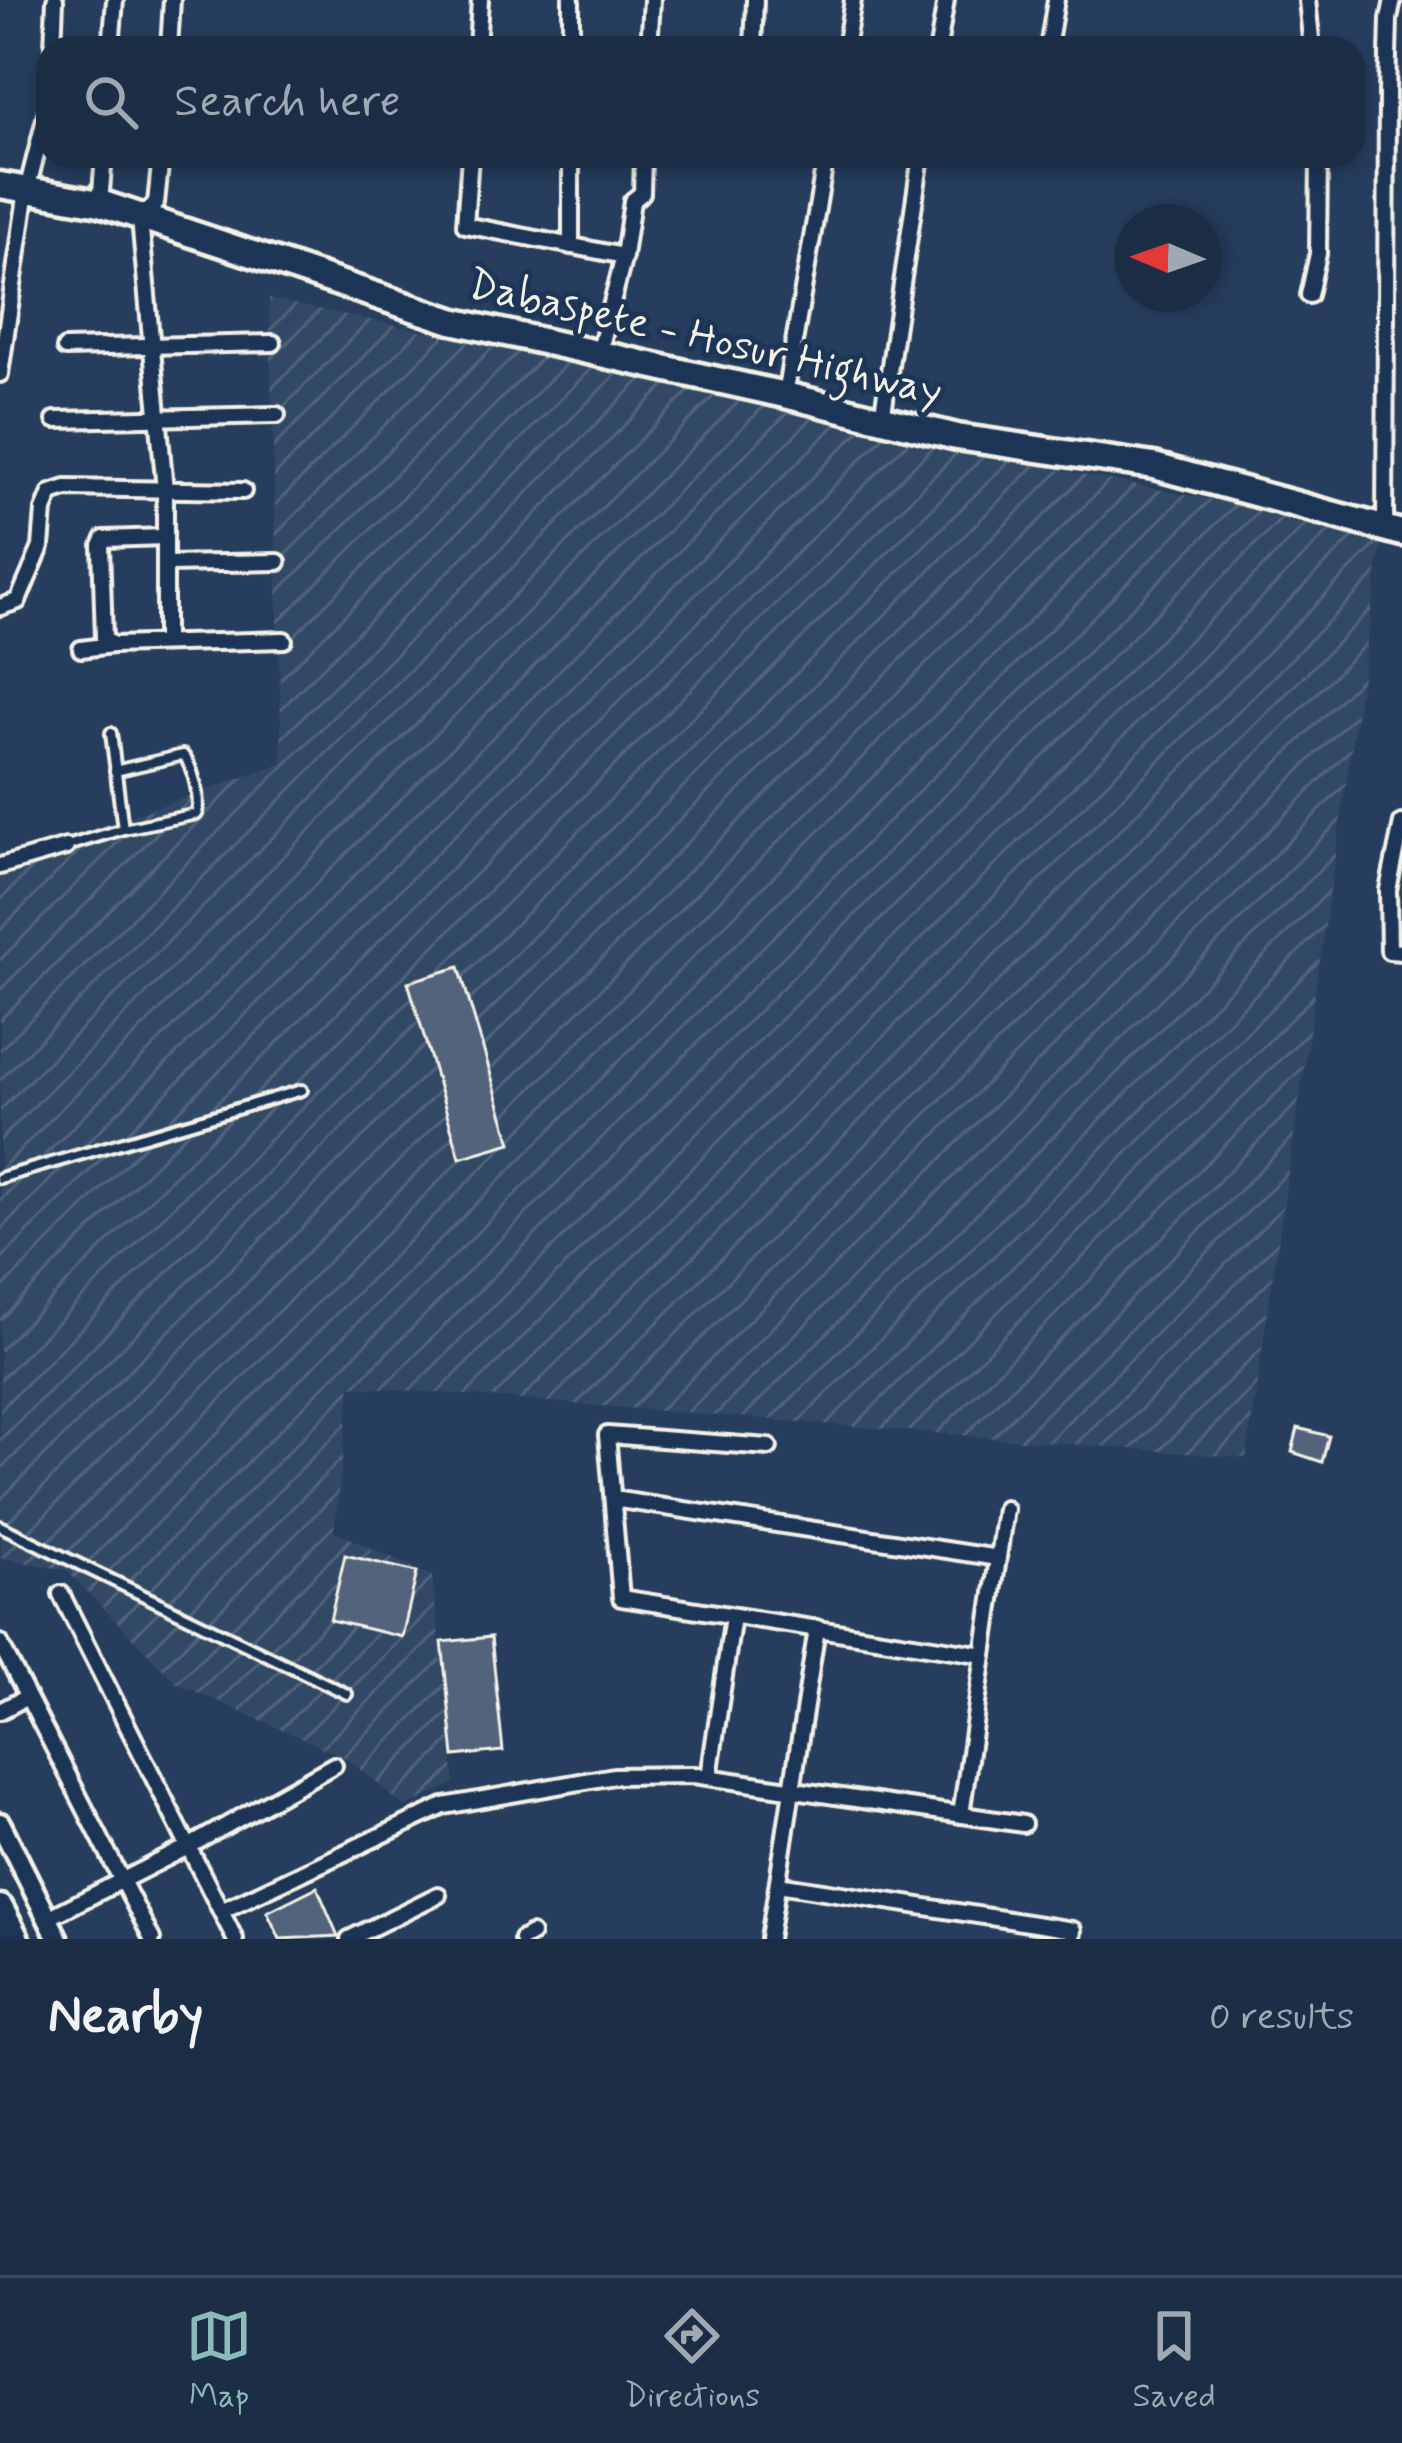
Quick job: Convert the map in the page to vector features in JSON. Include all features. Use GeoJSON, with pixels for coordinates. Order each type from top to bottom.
{"type":"FeatureCollection","features":[{"type":"Feature","properties":{"kind":"highway","name":"Dabaspete - Hosur Highway"},"geometry":{"type":"LineString","coordinates":[[0,185],[100,203],[452,321],[1028,450],[1154,466],[1394,531]]}},
{"type":"Feature","properties":{"kind":"highway"},"geometry":{"type":"LineString","coordinates":[[0,1908],[16,1939]]}},
{"type":"Feature","properties":{"kind":"street"},"geometry":{"type":"LineString","coordinates":[[53,36],[56,0]]}},
{"type":"Feature","properties":{"kind":"street"},"geometry":{"type":"LineString","coordinates":[[112,36],[115,0]]}},
{"type":"Feature","properties":{"kind":"street"},"geometry":{"type":"LineString","coordinates":[[170,36],[172,0]]}},
{"type":"Feature","properties":{"kind":"street"},"geometry":{"type":"LineString","coordinates":[[478,36],[480,0]]}},
{"type":"Feature","properties":{"kind":"street"},"geometry":{"type":"LineString","coordinates":[[571,36],[572,0]]}},
{"type":"Feature","properties":{"kind":"street"},"geometry":{"type":"LineString","coordinates":[[650,36],[652,0]]}},
{"type":"Feature","properties":{"kind":"street"},"geometry":{"type":"LineString","coordinates":[[754,36],[755,0]]}},
{"type":"Feature","properties":{"kind":"street"},"geometry":{"type":"LineString","coordinates":[[847,36],[853,0]]}},
{"type":"Feature","properties":{"kind":"street"},"geometry":{"type":"LineString","coordinates":[[940,36],[946,0]]}},
{"type":"Feature","properties":{"kind":"street"},"geometry":{"type":"LineString","coordinates":[[1050,36],[1055,0]]}},
{"type":"Feature","properties":{"kind":"street"},"geometry":{"type":"LineString","coordinates":[[1307,0],[1311,36]]}},
{"type":"Feature","properties":{"kind":"street"},"geometry":{"type":"LineString","coordinates":[[1394,0],[1388,38],[1395,197],[1394,531]]}},
{"type":"Feature","properties":{"kind":"street"},"geometry":{"type":"LineString","coordinates":[[0,374],[36,154]]}},
{"type":"Feature","properties":{"kind":"street"},"geometry":{"type":"LineString","coordinates":[[100,203],[103,168]]}},
{"type":"Feature","properties":{"kind":"street"},"geometry":{"type":"LineString","coordinates":[[160,168],[156,203],[140,219],[165,490],[165,641]]}},
{"type":"Feature","properties":{"kind":"street"},"geometry":{"type":"LineString","coordinates":[[469,168],[465,225],[624,256]]}},
{"type":"Feature","properties":{"kind":"street"},"geometry":{"type":"LineString","coordinates":[[571,168],[571,246]]}},
{"type":"Feature","properties":{"kind":"street"},"geometry":{"type":"LineString","coordinates":[[599,354],[624,256],[632,200],[642,193],[643,168]]}},
{"type":"Feature","properties":{"kind":"street"},"geometry":{"type":"LineString","coordinates":[[785,394],[824,168]]}},
{"type":"Feature","properties":{"kind":"street"},"geometry":{"type":"LineString","coordinates":[[882,419],[919,168]]}},
{"type":"Feature","properties":{"kind":"street"},"geometry":{"type":"LineString","coordinates":[[1310,295],[1318,254],[1319,168]]}},
{"type":"Feature","properties":{"kind":"street"},"geometry":{"type":"LineString","coordinates":[[65,349],[273,343]]}},
{"type":"Feature","properties":{"kind":"street"},"geometry":{"type":"LineString","coordinates":[[55,420],[277,415]]}},
{"type":"Feature","properties":{"kind":"street"},"geometry":{"type":"LineString","coordinates":[[0,607],[19,601],[41,547],[44,510],[51,493],[66,488],[243,490]]}},
{"type":"Feature","properties":{"kind":"street"},"geometry":{"type":"LineString","coordinates":[[112,645],[104,638],[101,545],[104,539],[165,537]]}},
{"type":"Feature","properties":{"kind":"street"},"geometry":{"type":"LineString","coordinates":[[165,564],[278,562]]}},
{"type":"Feature","properties":{"kind":"street"},"geometry":{"type":"LineString","coordinates":[[81,649],[165,641],[284,640]]}},
{"type":"Feature","properties":{"kind":"street"},"geometry":{"type":"LineString","coordinates":[[1402,823],[1388,890],[1389,951],[1402,952]]}},
{"type":"Feature","properties":{"kind":"street"},"geometry":{"type":"LineString","coordinates":[[0,866],[66,847]]}},
{"type":"Feature","properties":{"kind":"street"},"geometry":{"type":"LineString","coordinates":[[769,1447],[607,1435],[621,1598],[984,1654]]}},
{"type":"Feature","properties":{"kind":"street"},"geometry":{"type":"LineString","coordinates":[[613,1499],[998,1558]]}},
{"type":"Feature","properties":{"kind":"street"},"geometry":{"type":"LineString","coordinates":[[961,1815],[1005,1509]]}},
{"type":"Feature","properties":{"kind":"street"},"geometry":{"type":"LineString","coordinates":[[61,1594],[235,1939]]}},
{"type":"Feature","properties":{"kind":"street"},"geometry":{"type":"LineString","coordinates":[[709,1777],[733,1616]]}},
{"type":"Feature","properties":{"kind":"street"},"geometry":{"type":"LineString","coordinates":[[769,1939],[817,1628]]}},
{"type":"Feature","properties":{"kind":"street"},"geometry":{"type":"LineString","coordinates":[[0,1642],[152,1939]]}},
{"type":"Feature","properties":{"kind":"street"},"geometry":{"type":"LineString","coordinates":[[0,1711],[27,1697]]}},
{"type":"Feature","properties":{"kind":"street"},"geometry":{"type":"LineString","coordinates":[[48,1918],[334,1766]]}},
{"type":"Feature","properties":{"kind":"street"},"geometry":{"type":"LineString","coordinates":[[221,1911],[444,1806],[614,1777],[709,1777],[1022,1824]]}},
{"type":"Feature","properties":{"kind":"street"},"geometry":{"type":"LineString","coordinates":[[0,1823],[58,1939]]}},
{"type":"Feature","properties":{"kind":"street"},"geometry":{"type":"LineString","coordinates":[[778,1884],[1073,1930],[1072,1939]]}},
{"type":"Feature","properties":{"kind":"street"},"geometry":{"type":"LineString","coordinates":[[349,1939],[438,1894]]}},
{"type":"Feature","properties":{"kind":"lane"},"geometry":{"type":"LineString","coordinates":[[111,733],[123,829]]}},
{"type":"Feature","properties":{"kind":"lane"},"geometry":{"type":"LineString","coordinates":[[66,847],[197,814],[199,805],[183,754],[116,771]]}},
{"type":"Feature","properties":{"kind":"lane"},"geometry":{"type":"LineString","coordinates":[[0,1178],[302,1090]]}},
{"type":"Feature","properties":{"kind":"lane"},"geometry":{"type":"LineString","coordinates":[[0,1526],[346,1694]]}},
{"type":"Feature","properties":{"kind":"shaded area"},"geometry":{"type":"Polygon","coordinates":[[[269,299],[835,416],[928,444],[1383,534],[1246,1458],[351,1386],[334,1531],[432,1576],[455,1783],[405,1807],[348,1759],[177,1683],[66,1570],[0,1558],[0,861],[282,764],[269,299]]]}},
{"type":"Feature","properties":{"kind":"building"},"geometry":{"type":"Polygon","coordinates":[[[459,967],[511,1143],[460,1158],[408,982],[459,967]]]}},
{"type":"Feature","properties":{"kind":"building"},"geometry":{"type":"Polygon","coordinates":[[[1298,1428],[1329,1436],[1322,1462],[1292,1452],[1298,1428]]]}},
{"type":"Feature","properties":{"kind":"building"},"geometry":{"type":"Polygon","coordinates":[[[345,1555],[417,1572],[402,1637],[330,1620],[345,1555]]]}},
{"type":"Feature","properties":{"kind":"building"},"geometry":{"type":"Polygon","coordinates":[[[491,1637],[503,1751],[454,1756],[442,1642],[491,1637]]]}},
{"type":"Feature","properties":{"kind":"building"},"geometry":{"type":"Polygon","coordinates":[[[317,1887],[338,1936],[280,1939],[267,1912],[317,1887]]]}}]}
